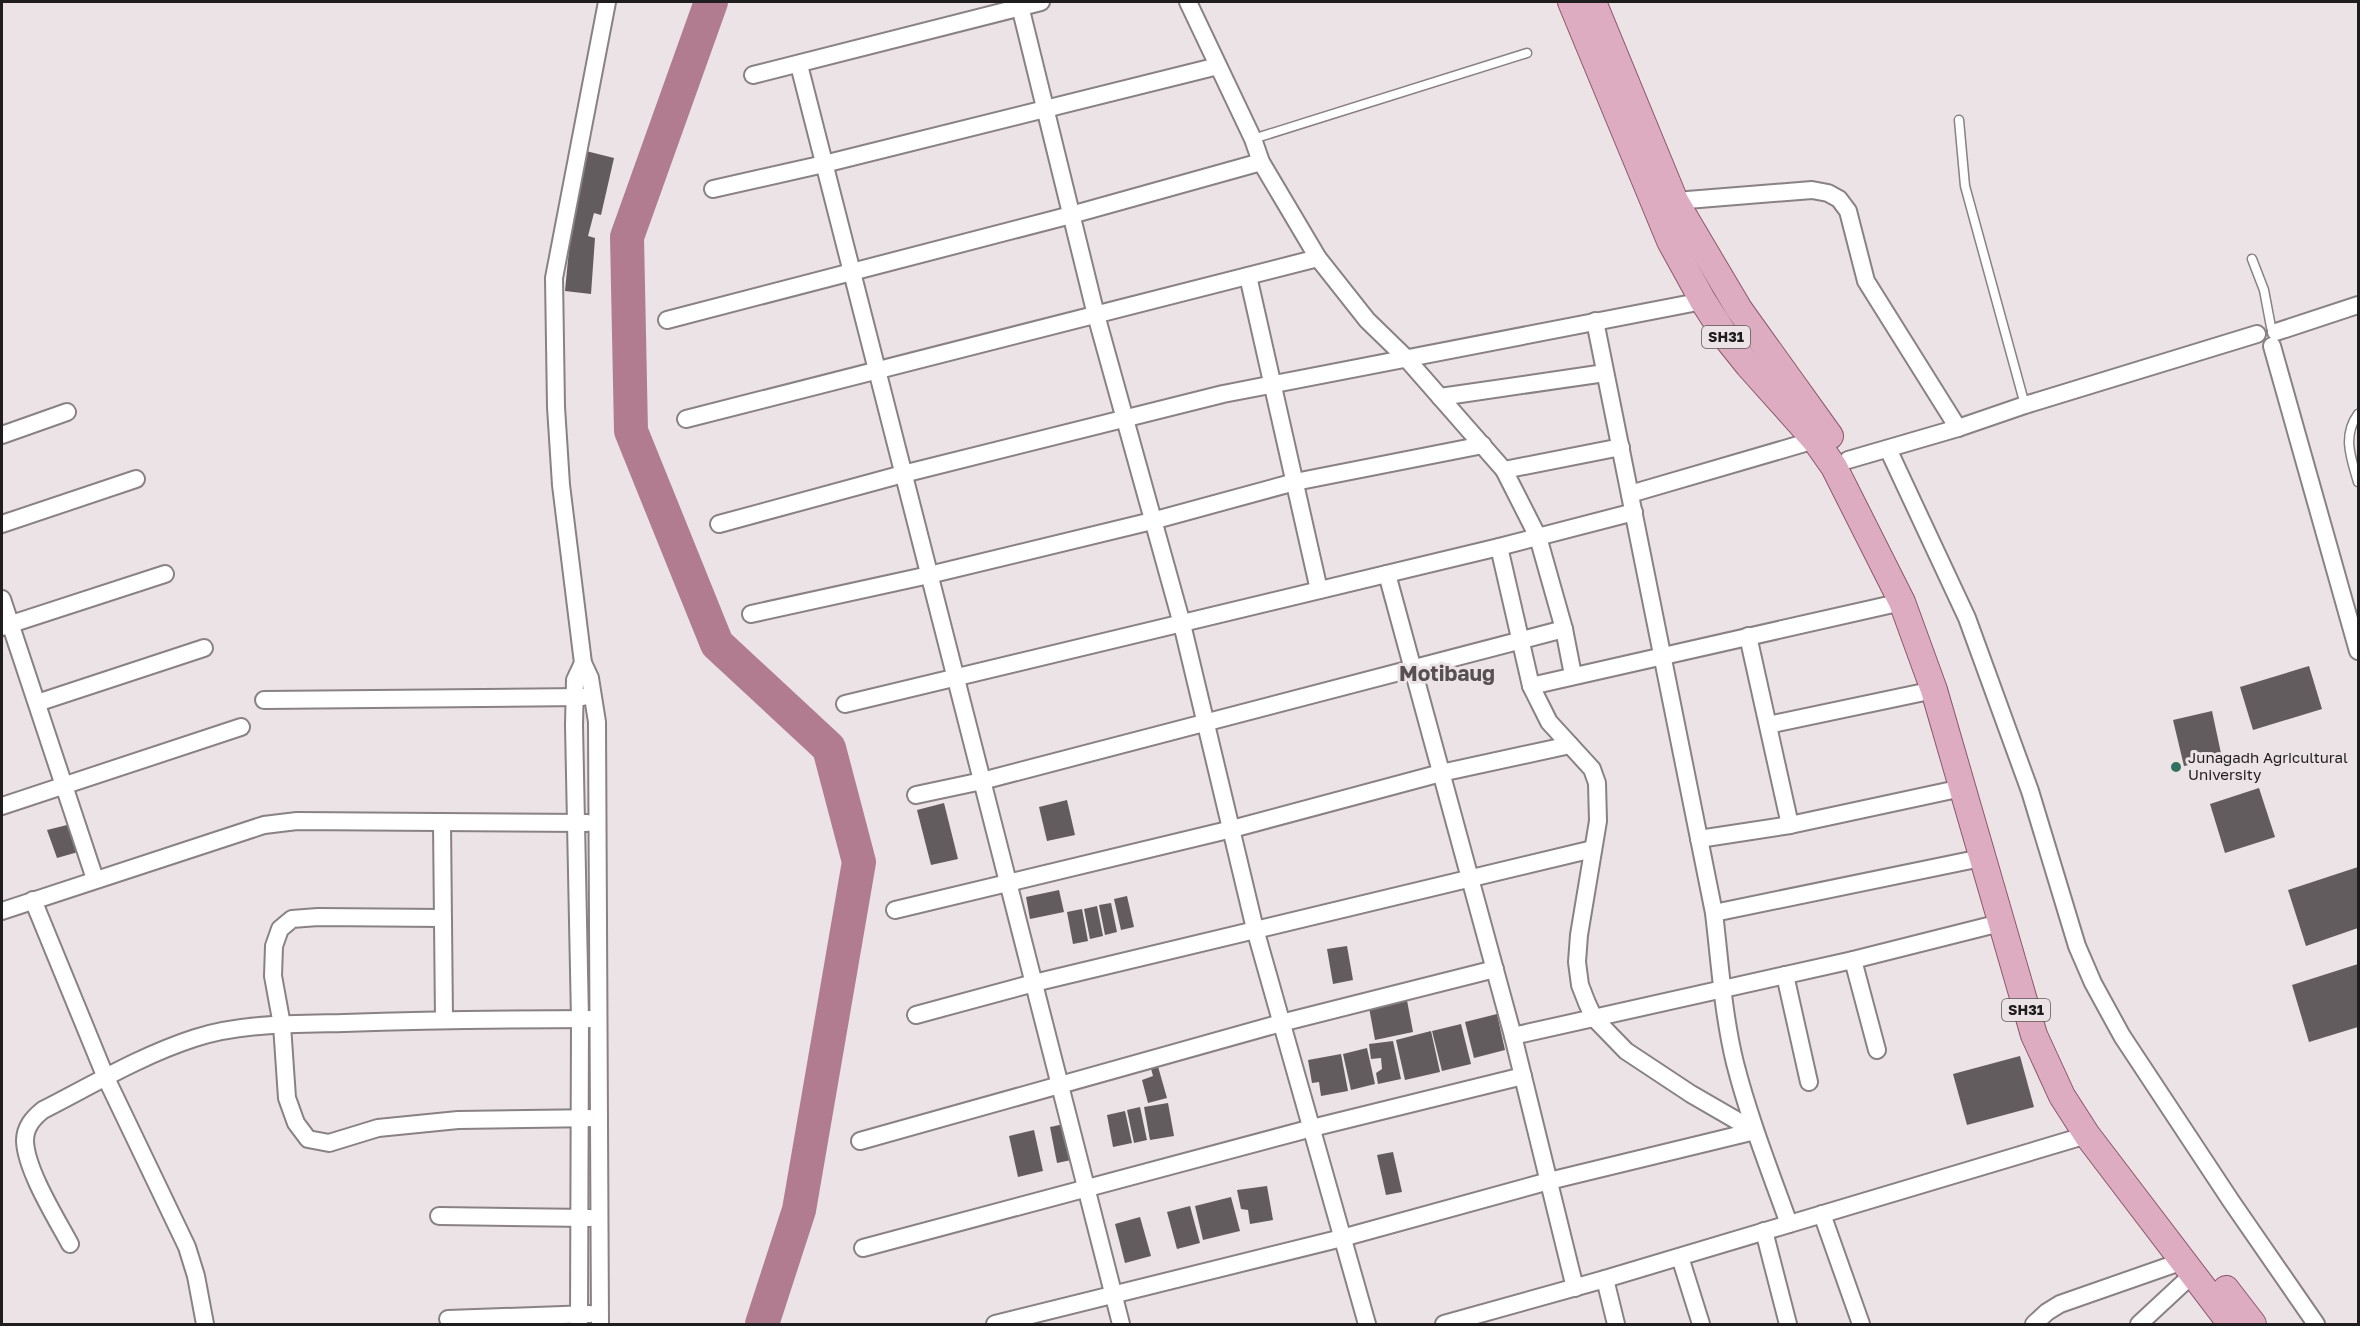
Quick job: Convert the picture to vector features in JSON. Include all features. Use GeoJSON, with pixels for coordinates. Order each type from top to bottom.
{"type":"FeatureCollection","features":[{"type":"Feature","properties":{"kind":"main road","name":"SH31"},"geometry":{"type":"LineString","coordinates":[[1570,2],[1670,241],[1703,301],[1728,340],[1815,440],[1834,467],[1902,602],[1934,690],[2034,1035],[2062,1096],[2087,1135],[2231,1324]]}},
{"type":"Feature","properties":{"kind":"main road"},"geometry":{"type":"LineString","coordinates":[[1593,2],[1675,201],[1739,309],[1848,460],[1886,534],[1940,669],[2038,1006],[2057,1059],[2101,1127],[2253,1324]]}},
{"type":"Feature","properties":{"kind":"street"},"geometry":{"type":"LineString","coordinates":[[448,1319],[600,1320],[597,722],[590,678],[583,663],[561,485],[556,407],[554,278],[607,2]]}},
{"type":"Feature","properties":{"kind":"street"},"geometry":{"type":"LineString","coordinates":[[753,75],[1020,4],[1041,2]]}},
{"type":"Feature","properties":{"kind":"street"},"geometry":{"type":"LineString","coordinates":[[1188,2],[1253,139],[1261,162],[1318,258],[1367,320],[1405,357],[1504,470],[1538,537],[1573,675]]}},
{"type":"Feature","properties":{"kind":"street"},"geometry":{"type":"LineString","coordinates":[[1020,4],[1096,315],[1182,624],[1256,929],[1367,1324]]}},
{"type":"Feature","properties":{"kind":"street"},"geometry":{"type":"LineString","coordinates":[[799,64],[1121,1324]]}},
{"type":"Feature","properties":{"kind":"street"},"geometry":{"type":"LineString","coordinates":[[713,189],[1047,110],[1218,66]]}},
{"type":"Feature","properties":{"kind":"street"},"geometry":{"type":"LineString","coordinates":[[667,320],[1071,215],[1261,162]]}},
{"type":"Feature","properties":{"kind":"street"},"geometry":{"type":"LineString","coordinates":[[1675,201],[1812,190],[1828,193],[1839,199],[1848,211],[1866,281],[1958,428]]}},
{"type":"Feature","properties":{"kind":"street"},"geometry":{"type":"LineString","coordinates":[[686,419],[1318,258]]}},
{"type":"Feature","properties":{"kind":"street"},"geometry":{"type":"LineString","coordinates":[[1248,276],[1319,590]]}},
{"type":"Feature","properties":{"kind":"street"},"geometry":{"type":"LineString","coordinates":[[719,524],[903,474],[1273,382],[1703,301]]}},
{"type":"Feature","properties":{"kind":"street"},"geometry":{"type":"LineString","coordinates":[[1848,460],[1958,428],[2025,405],[2269,335],[2358,305]]}},
{"type":"Feature","properties":{"kind":"street"},"geometry":{"type":"LineString","coordinates":[[1595,321],[1714,913],[1723,990],[1735,1062],[1755,1131],[1789,1224]]}},
{"type":"Feature","properties":{"kind":"street"},"geometry":{"type":"LineString","coordinates":[[2269,335],[2358,651]]}},
{"type":"Feature","properties":{"kind":"street"},"geometry":{"type":"LineString","coordinates":[[1440,397],[1605,373]]}},
{"type":"Feature","properties":{"kind":"street"},"geometry":{"type":"LineString","coordinates":[[2,435],[67,412]]}},
{"type":"Feature","properties":{"kind":"street"},"geometry":{"type":"LineString","coordinates":[[1630,494],[1815,440]]}},
{"type":"Feature","properties":{"kind":"street"},"geometry":{"type":"LineString","coordinates":[[751,614],[929,575],[1152,521],[1295,482],[1483,445]]}},
{"type":"Feature","properties":{"kind":"street"},"geometry":{"type":"LineString","coordinates":[[1504,470],[1621,447]]}},
{"type":"Feature","properties":{"kind":"street"},"geometry":{"type":"LineString","coordinates":[[1888,449],[1967,618],[2030,791],[2077,946],[2093,983],[2122,1036],[2316,1324]]}},
{"type":"Feature","properties":{"kind":"street"},"geometry":{"type":"LineString","coordinates":[[2,524],[136,479]]}},
{"type":"Feature","properties":{"kind":"street"},"geometry":{"type":"LineString","coordinates":[[845,704],[1499,547],[1634,512]]}},
{"type":"Feature","properties":{"kind":"street"},"geometry":{"type":"LineString","coordinates":[[1499,547],[1519,642],[1531,686],[1549,722],[1592,768],[1597,783],[1598,821],[1579,935],[1577,962],[1580,986],[1594,1018],[1634,1057],[1691,1094],[1755,1131]]}},
{"type":"Feature","properties":{"kind":"street"},"geometry":{"type":"LineString","coordinates":[[6,625],[165,574]]}},
{"type":"Feature","properties":{"kind":"street"},"geometry":{"type":"LineString","coordinates":[[1387,574],[1472,878],[1575,1288]]}},
{"type":"Feature","properties":{"kind":"street"},"geometry":{"type":"LineString","coordinates":[[2,599],[6,625],[37,703],[95,879]]}},
{"type":"Feature","properties":{"kind":"street"},"geometry":{"type":"LineString","coordinates":[[1531,686],[1902,602]]}},
{"type":"Feature","properties":{"kind":"street"},"geometry":{"type":"LineString","coordinates":[[916,795],[982,781],[1563,629]]}},
{"type":"Feature","properties":{"kind":"street"},"geometry":{"type":"LineString","coordinates":[[1748,636],[1790,825]]}},
{"type":"Feature","properties":{"kind":"street"},"geometry":{"type":"LineString","coordinates":[[37,703],[204,648]]}},
{"type":"Feature","properties":{"kind":"street"},"geometry":{"type":"LineString","coordinates":[[579,1319],[580,1019],[574,698],[575,680],[583,663]]}},
{"type":"Feature","properties":{"kind":"street"},"geometry":{"type":"LineString","coordinates":[[1768,725],[1934,690]]}},
{"type":"Feature","properties":{"kind":"street"},"geometry":{"type":"LineString","coordinates":[[264,700],[593,697]]}},
{"type":"Feature","properties":{"kind":"street"},"geometry":{"type":"LineString","coordinates":[[2,806],[241,727]]}},
{"type":"Feature","properties":{"kind":"street"},"geometry":{"type":"LineString","coordinates":[[895,910],[1232,829],[1441,773],[1570,745]]}},
{"type":"Feature","properties":{"kind":"street"},"geometry":{"type":"LineString","coordinates":[[1699,839],[1790,825],[1962,788]]}},
{"type":"Feature","properties":{"kind":"street"},"geometry":{"type":"LineString","coordinates":[[2,911],[264,825],[297,821],[597,823]]}},
{"type":"Feature","properties":{"kind":"street"},"geometry":{"type":"LineString","coordinates":[[442,823],[444,1019]]}},
{"type":"Feature","properties":{"kind":"street"},"geometry":{"type":"LineString","coordinates":[[915,1015],[1034,983],[1593,849]]}},
{"type":"Feature","properties":{"kind":"street"},"geometry":{"type":"LineString","coordinates":[[1714,913],[1981,858]]}},
{"type":"Feature","properties":{"kind":"street"},"geometry":{"type":"LineString","coordinates":[[33,900],[106,1078],[187,1247],[196,1275],[205,1324]]}},
{"type":"Feature","properties":{"kind":"street"},"geometry":{"type":"LineString","coordinates":[[443,918],[318,917],[292,919],[279,929],[274,946],[273,976],[282,1025],[287,1098],[296,1123],[308,1139],[329,1143],[378,1128],[447,1120],[599,1118]]}},
{"type":"Feature","properties":{"kind":"street"},"geometry":{"type":"LineString","coordinates":[[1513,1036],[1853,960],[2000,923]]}},
{"type":"Feature","properties":{"kind":"street"},"geometry":{"type":"LineString","coordinates":[[1853,960],[1877,1050]]}},
{"type":"Feature","properties":{"kind":"street"},"geometry":{"type":"LineString","coordinates":[[860,1141],[1060,1083],[1281,1023],[1495,969]]}},
{"type":"Feature","properties":{"kind":"street"},"geometry":{"type":"LineString","coordinates":[[1785,975],[1809,1082]]}},
{"type":"Feature","properties":{"kind":"street"},"geometry":{"type":"LineString","coordinates":[[70,1244],[36,1179],[29,1160],[25,1141],[28,1126],[43,1110],[172,1046],[197,1037],[282,1025],[444,1019],[598,1019]]}},
{"type":"Feature","properties":{"kind":"street"},"geometry":{"type":"LineString","coordinates":[[863,1248],[1311,1128],[1523,1076]]}},
{"type":"Feature","properties":{"kind":"street"},"geometry":{"type":"LineString","coordinates":[[995,1324],[1342,1238],[1549,1181],[1755,1131]]}},
{"type":"Feature","properties":{"kind":"street"},"geometry":{"type":"LineString","coordinates":[[1444,1324],[1575,1288],[2087,1135]]}},
{"type":"Feature","properties":{"kind":"street"},"geometry":{"type":"LineString","coordinates":[[1822,1214],[1861,1324]]}},
{"type":"Feature","properties":{"kind":"street"},"geometry":{"type":"LineString","coordinates":[[439,1216],[600,1218]]}},
{"type":"Feature","properties":{"kind":"street"},"geometry":{"type":"LineString","coordinates":[[1764,1232],[1788,1324]]}},
{"type":"Feature","properties":{"kind":"street"},"geometry":{"type":"LineString","coordinates":[[1680,1257],[1701,1324]]}},
{"type":"Feature","properties":{"kind":"street"},"geometry":{"type":"LineString","coordinates":[[2034,1324],[2047,1312],[2061,1305],[2188,1268]]}},
{"type":"Feature","properties":{"kind":"street"},"geometry":{"type":"LineString","coordinates":[[2139,1324],[2188,1268]]}},
{"type":"Feature","properties":{"kind":"street"},"geometry":{"type":"LineString","coordinates":[[1605,1279],[1616,1324]]}},
{"type":"Feature","properties":{"kind":"lane"},"geometry":{"type":"LineString","coordinates":[[1253,139],[1527,53]]}},
{"type":"Feature","properties":{"kind":"lane"},"geometry":{"type":"LineString","coordinates":[[1959,120],[1965,186],[2025,405]]}},
{"type":"Feature","properties":{"kind":"lane"},"geometry":{"type":"LineString","coordinates":[[2252,259],[2264,290],[2269,335]]}},
{"type":"Feature","properties":{"kind":"lane"},"geometry":{"type":"LineString","coordinates":[[2358,414],[2348,437],[2349,453],[2358,482]]}},
{"type":"Feature","properties":{"kind":"building"},"geometry":{"type":"Polygon","coordinates":[[[586,151],[614,158],[601,215],[594,213],[588,236],[595,238],[591,294],[565,291],[570,239],[566,237],[586,151]]]}},
{"type":"Feature","properties":{"kind":"building"},"geometry":{"type":"Polygon","coordinates":[[[2309,666],[2322,709],[2253,730],[2240,687],[2309,666]]]}},
{"type":"Feature","properties":{"kind":"building"},"geometry":{"type":"Polygon","coordinates":[[[2212,711],[2222,758],[2184,766],[2173,720],[2212,711]]]}},
{"type":"Feature","properties":{"kind":"building"},"geometry":{"type":"Polygon","coordinates":[[[2259,788],[2275,837],[2225,853],[2210,804],[2259,788]]]}},
{"type":"Feature","properties":{"kind":"building"},"geometry":{"type":"Polygon","coordinates":[[[1067,800],[1075,835],[1047,841],[1039,807],[1067,800]]]}},
{"type":"Feature","properties":{"kind":"building"},"geometry":{"type":"Polygon","coordinates":[[[944,803],[958,859],[931,865],[917,810],[944,803]]]}},
{"type":"Feature","properties":{"kind":"building"},"geometry":{"type":"Polygon","coordinates":[[[67,825],[78,852],[57,858],[47,830],[67,825]]]}},
{"type":"Feature","properties":{"kind":"building"},"geometry":{"type":"Polygon","coordinates":[[[2358,867],[2358,928],[2306,946],[2288,890],[2358,867]]]}},
{"type":"Feature","properties":{"kind":"building"},"geometry":{"type":"Polygon","coordinates":[[[1059,890],[1064,912],[1030,919],[1026,897],[1059,890]]]}},
{"type":"Feature","properties":{"kind":"building"},"geometry":{"type":"Polygon","coordinates":[[[1127,896],[1134,927],[1121,930],[1114,899],[1127,896]]]}},
{"type":"Feature","properties":{"kind":"building"},"geometry":{"type":"Polygon","coordinates":[[[1111,903],[1117,932],[1105,935],[1099,905],[1111,903]]]}},
{"type":"Feature","properties":{"kind":"building"},"geometry":{"type":"Polygon","coordinates":[[[1097,906],[1103,936],[1090,939],[1084,909],[1097,906]]]}},
{"type":"Feature","properties":{"kind":"building"},"geometry":{"type":"Polygon","coordinates":[[[1082,909],[1088,941],[1073,944],[1067,912],[1082,909]]]}},
{"type":"Feature","properties":{"kind":"building"},"geometry":{"type":"Polygon","coordinates":[[[1347,946],[1353,980],[1333,984],[1327,949],[1347,946]]]}},
{"type":"Feature","properties":{"kind":"building"},"geometry":{"type":"Polygon","coordinates":[[[2358,964],[2358,1027],[2309,1042],[2292,985],[2358,964]]]}},
{"type":"Feature","properties":{"kind":"building"},"geometry":{"type":"Polygon","coordinates":[[[1406,995],[1413,1032],[1375,1040],[1368,1002],[1406,995]]]}},
{"type":"Feature","properties":{"kind":"building"},"geometry":{"type":"Polygon","coordinates":[[[1497,1014],[1505,1050],[1474,1058],[1465,1022],[1497,1014]]]}},
{"type":"Feature","properties":{"kind":"building"},"geometry":{"type":"Polygon","coordinates":[[[1461,1024],[1471,1064],[1442,1071],[1432,1031],[1461,1024]]]}},
{"type":"Feature","properties":{"kind":"building"},"geometry":{"type":"Polygon","coordinates":[[[1431,1031],[1440,1072],[1405,1080],[1396,1040],[1431,1031]]]}},
{"type":"Feature","properties":{"kind":"building"},"geometry":{"type":"Polygon","coordinates":[[[1393,1041],[1401,1079],[1378,1084],[1376,1073],[1382,1069],[1381,1058],[1371,1059],[1369,1044],[1393,1041]]]}},
{"type":"Feature","properties":{"kind":"building"},"geometry":{"type":"Polygon","coordinates":[[[1367,1048],[1375,1084],[1351,1090],[1343,1054],[1367,1048]]]}},
{"type":"Feature","properties":{"kind":"building"},"geometry":{"type":"Polygon","coordinates":[[[1341,1054],[1348,1091],[1321,1096],[1319,1082],[1312,1083],[1308,1060],[1341,1054]]]}},
{"type":"Feature","properties":{"kind":"building"},"geometry":{"type":"Polygon","coordinates":[[[2020,1056],[2034,1107],[1967,1125],[1953,1074],[2020,1056]]]}},
{"type":"Feature","properties":{"kind":"building"},"geometry":{"type":"Polygon","coordinates":[[[1157,1063],[1167,1098],[1148,1103],[1142,1080],[1153,1076],[1150,1065],[1157,1063]]]}},
{"type":"Feature","properties":{"kind":"building"},"geometry":{"type":"Polygon","coordinates":[[[1168,1103],[1174,1136],[1150,1140],[1144,1107],[1168,1103]]]}},
{"type":"Feature","properties":{"kind":"building"},"geometry":{"type":"Polygon","coordinates":[[[1140,1107],[1147,1140],[1134,1143],[1127,1110],[1140,1107]]]}},
{"type":"Feature","properties":{"kind":"building"},"geometry":{"type":"Polygon","coordinates":[[[1125,1111],[1132,1143],[1113,1147],[1107,1115],[1125,1111]]]}},
{"type":"Feature","properties":{"kind":"building"},"geometry":{"type":"Polygon","coordinates":[[[1069,1123],[1076,1159],[1057,1163],[1050,1127],[1069,1123]]]}},
{"type":"Feature","properties":{"kind":"building"},"geometry":{"type":"Polygon","coordinates":[[[1034,1130],[1043,1171],[1018,1177],[1009,1136],[1034,1130]]]}},
{"type":"Feature","properties":{"kind":"building"},"geometry":{"type":"Polygon","coordinates":[[[1393,1152],[1402,1192],[1386,1195],[1377,1155],[1393,1152]]]}},
{"type":"Feature","properties":{"kind":"building"},"geometry":{"type":"Polygon","coordinates":[[[1267,1186],[1273,1220],[1250,1224],[1248,1210],[1241,1209],[1237,1190],[1267,1186]]]}},
{"type":"Feature","properties":{"kind":"building"},"geometry":{"type":"Polygon","coordinates":[[[1231,1197],[1240,1231],[1203,1240],[1195,1206],[1231,1197]]]}},
{"type":"Feature","properties":{"kind":"building"},"geometry":{"type":"Polygon","coordinates":[[[1190,1206],[1200,1243],[1177,1249],[1167,1212],[1190,1206]]]}},
{"type":"Feature","properties":{"kind":"building"},"geometry":{"type":"Polygon","coordinates":[[[1140,1217],[1151,1256],[1125,1263],[1115,1224],[1140,1217]]]}},
{"type":"Feature","properties":{"kind":"waterway"},"geometry":{"type":"LineString","coordinates":[[711,2],[627,237],[631,431],[717,644],[829,748],[859,862],[799,1210],[762,1324]]}},
{"type":"Feature","properties":{"kind":"place","name":"Junagadh Agricultural University"},"geometry":{"type":"Point","coordinates":[2176,767]}},
{"type":"Feature","properties":{"kind":"district","name":"Motibaug"},"geometry":{"type":"Point","coordinates":[1447,674]}}]}
